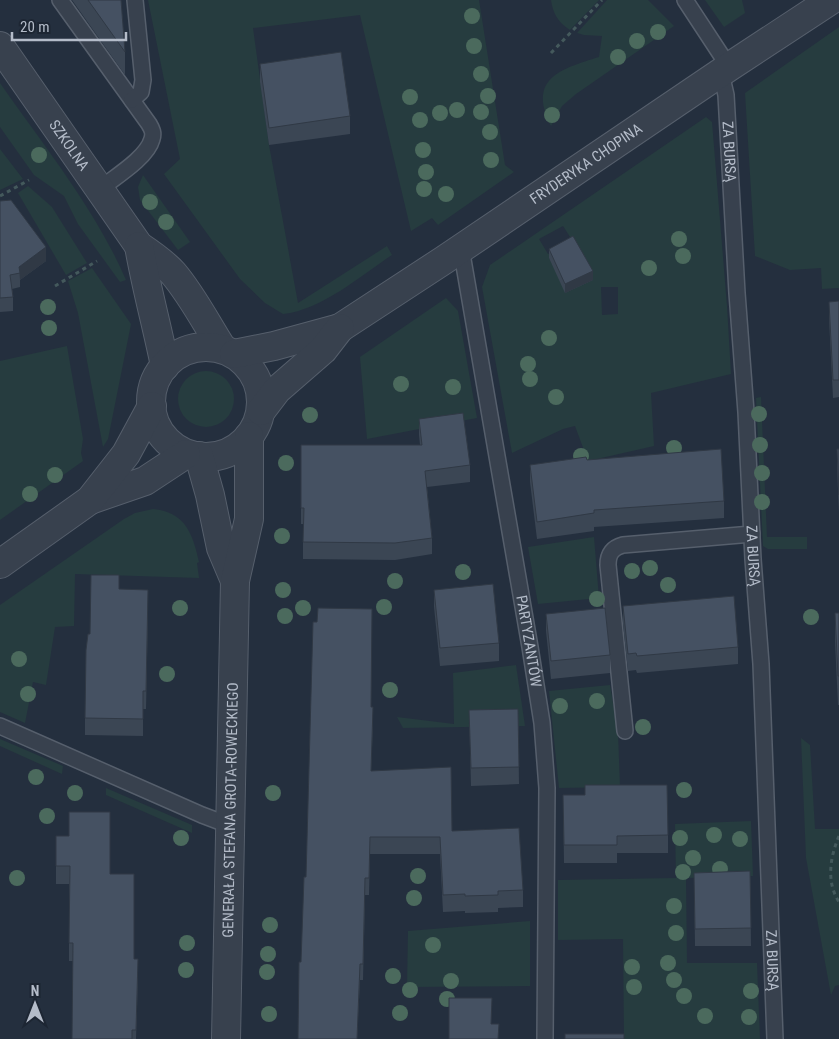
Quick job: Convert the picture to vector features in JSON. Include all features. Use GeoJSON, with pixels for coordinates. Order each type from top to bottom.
{"type":"FeatureCollection","features":[{"type":"Feature","properties":{"kind":"street","name":"FRYDERYKA CHOPINA"},"geometry":{"type":"LineString","coordinates":[[340,328],[831,0]]}},
{"type":"Feature","properties":{"kind":"street","name":"SZKOLNA"},"geometry":{"type":"LineString","coordinates":[[0,46],[139,246]]}},
{"type":"Feature","properties":{"kind":"street"},"geometry":{"type":"LineString","coordinates":[[139,246],[161,262],[181,283],[228,351],[248,366],[256,377],[261,394],[261,411]]}},
{"type":"Feature","properties":{"kind":"street"},"geometry":{"type":"LineString","coordinates":[[139,246],[146,291],[156,322],[165,366]]}},
{"type":"Feature","properties":{"kind":"street"},"geometry":{"type":"LineString","coordinates":[[340,328],[323,350],[277,390],[261,411],[255,428],[249,436],[230,452],[219,456],[192,455],[180,451],[166,439],[158,427],[152,413],[154,384],[165,366],[183,352],[195,348],[228,351],[274,346],[340,328]]}},
{"type":"Feature","properties":{"kind":"street"},"geometry":{"type":"LineString","coordinates":[[90,500],[126,454],[152,406]]}},
{"type":"Feature","properties":{"kind":"street"},"geometry":{"type":"LineString","coordinates":[[236,582],[249,519],[249,436]]}},
{"type":"Feature","properties":{"kind":"street"},"geometry":{"type":"LineString","coordinates":[[0,564],[90,500],[145,481],[192,455]]}},
{"type":"Feature","properties":{"kind":"street"},"geometry":{"type":"LineString","coordinates":[[192,455],[210,496],[221,548],[236,582]]}},
{"type":"Feature","properties":{"kind":"street","name":"GENERAŁA STEFANA GROTA-ROWECKIEGO"},"geometry":{"type":"LineString","coordinates":[[226,1039],[236,582]]}},
{"type":"Feature","properties":{"kind":"lane"},"geometry":{"type":"LineString","coordinates":[[60,0],[153,131],[153,138],[140,157],[100,189]]}},
{"type":"Feature","properties":{"kind":"lane"},"geometry":{"type":"LineString","coordinates":[[132,100],[141,92],[143,80],[136,0]]}},
{"type":"Feature","properties":{"kind":"lane","name":"ZA BURSĄ"},"geometry":{"type":"LineString","coordinates":[[684,0],[724,70],[723,82],[726,94],[762,684],[775,1039]]}},
{"type":"Feature","properties":{"kind":"lane","name":"PARTYZANTÓW"},"geometry":{"type":"LineString","coordinates":[[461,248],[542,723],[547,788],[545,1039]]}},
{"type":"Feature","properties":{"kind":"lane"},"geometry":{"type":"LineString","coordinates":[[625,731],[608,565],[608,557],[611,552],[614,548],[623,545],[752,534]]}},
{"type":"Feature","properties":{"kind":"lane"},"geometry":{"type":"LineString","coordinates":[[0,726],[202,816],[230,826]]}},
{"type":"Feature","properties":{"kind":"path"},"geometry":{"type":"LineString","coordinates":[[551,53],[602,0]]}},
{"type":"Feature","properties":{"kind":"path"},"geometry":{"type":"LineString","coordinates":[[0,196],[29,180]]}},
{"type":"Feature","properties":{"kind":"path"},"geometry":{"type":"LineString","coordinates":[[55,286],[96,261]]}},
{"type":"Feature","properties":{"kind":"path"},"geometry":{"type":"LineString","coordinates":[[839,836],[832,857],[831,874],[833,891],[839,902]]}},
{"type":"Feature","properties":{"kind":"green space"},"geometry":{"type":"Polygon","coordinates":[[[148,0],[479,0],[505,165],[514,172],[438,225],[432,218],[411,231],[360,15],[253,28],[269,145],[298,303],[387,246],[392,255],[326,299],[298,311],[283,314],[265,303],[240,279],[164,174],[180,159],[148,0]]]}},
{"type":"Feature","properties":{"kind":"green space"},"geometry":{"type":"Polygon","coordinates":[[[551,0],[599,0],[570,30],[557,17],[551,0]]]}},
{"type":"Feature","properties":{"kind":"green space"},"geometry":{"type":"Polygon","coordinates":[[[607,0],[648,0],[674,26],[576,94],[562,106],[551,126],[545,110],[543,97],[546,86],[561,71],[599,57],[602,36],[577,33],[607,0]]]}},
{"type":"Feature","properties":{"kind":"green space"},"geometry":{"type":"Polygon","coordinates":[[[705,0],[742,0],[745,13],[724,27],[705,0]]]}},
{"type":"Feature","properties":{"kind":"green space"},"geometry":{"type":"Polygon","coordinates":[[[839,27],[839,288],[822,289],[821,268],[790,270],[755,256],[745,93],[839,27]]]}},
{"type":"Feature","properties":{"kind":"green space"},"geometry":{"type":"Polygon","coordinates":[[[0,83],[85,204],[114,254],[126,280],[120,282],[78,224],[64,196],[34,175],[0,127],[0,83]]]}},
{"type":"Feature","properties":{"kind":"green space"},"geometry":{"type":"Polygon","coordinates":[[[706,117],[712,122],[731,374],[651,393],[654,446],[588,461],[575,426],[563,429],[512,453],[482,287],[490,265],[706,117]],[[563,226],[539,239],[548,254],[572,240],[563,226]],[[573,245],[549,258],[557,273],[573,245]],[[601,287],[602,315],[618,314],[618,287],[601,287]]]}},
{"type":"Feature","properties":{"kind":"green space"},"geometry":{"type":"Polygon","coordinates":[[[0,149],[23,179],[0,190],[0,149]]]}},
{"type":"Feature","properties":{"kind":"green space"},"geometry":{"type":"Polygon","coordinates":[[[143,175],[190,242],[178,250],[140,200],[138,187],[143,175]]]}},
{"type":"Feature","properties":{"kind":"green space"},"geometry":{"type":"Polygon","coordinates":[[[28,186],[52,207],[87,263],[66,275],[18,193],[28,186]]]}},
{"type":"Feature","properties":{"kind":"green space"},"geometry":{"type":"Polygon","coordinates":[[[92,268],[131,324],[108,439],[103,447],[78,313],[68,281],[92,268]]]}},
{"type":"Feature","properties":{"kind":"green space"},"geometry":{"type":"Polygon","coordinates":[[[446,298],[458,311],[477,418],[367,439],[360,357],[446,298]]]}},
{"type":"Feature","properties":{"kind":"green space"},"geometry":{"type":"Polygon","coordinates":[[[67,346],[83,439],[81,453],[83,461],[0,520],[0,361],[67,346]]]}},
{"type":"Feature","properties":{"kind":"green space"},"geometry":{"type":"Polygon","coordinates":[[[201,371],[211,371],[226,379],[232,388],[234,399],[232,410],[226,419],[211,427],[201,427],[190,422],[183,415],[178,404],[178,394],[183,383],[190,376],[201,371]]]}},
{"type":"Feature","properties":{"kind":"green space"},"geometry":{"type":"Polygon","coordinates":[[[761,397],[767,537],[807,537],[807,549],[768,549],[763,546],[756,398],[761,397]]]}},
{"type":"Feature","properties":{"kind":"green space"},"geometry":{"type":"Polygon","coordinates":[[[153,509],[173,515],[186,526],[197,552],[199,578],[75,574],[74,626],[55,627],[46,685],[33,682],[25,723],[0,712],[0,605],[124,519],[135,513],[153,509]]]}},
{"type":"Feature","properties":{"kind":"green space"},"geometry":{"type":"Polygon","coordinates":[[[594,537],[599,598],[538,604],[528,547],[594,537]]]}},
{"type":"Feature","properties":{"kind":"green space"},"geometry":{"type":"Polygon","coordinates":[[[516,665],[525,726],[403,728],[397,717],[454,724],[453,673],[516,665]]]}},
{"type":"Feature","properties":{"kind":"green space"},"geometry":{"type":"Polygon","coordinates":[[[610,685],[618,732],[620,787],[559,788],[549,691],[610,685]]]}},
{"type":"Feature","properties":{"kind":"green space"},"geometry":{"type":"Polygon","coordinates":[[[801,738],[810,745],[815,829],[839,829],[839,985],[835,986],[831,995],[806,858],[801,738]]]}},
{"type":"Feature","properties":{"kind":"green space"},"geometry":{"type":"Polygon","coordinates":[[[0,739],[63,766],[62,774],[0,746],[0,739]]]}},
{"type":"Feature","properties":{"kind":"green space"},"geometry":{"type":"Polygon","coordinates":[[[106,788],[192,825],[192,833],[106,795],[106,788]]]}},
{"type":"Feature","properties":{"kind":"green space"},"geometry":{"type":"Polygon","coordinates":[[[751,821],[753,876],[686,878],[687,963],[757,963],[760,1039],[624,1039],[623,939],[558,940],[558,880],[676,878],[675,824],[751,821]]]}},
{"type":"Feature","properties":{"kind":"green space"},"geometry":{"type":"Polygon","coordinates":[[[530,921],[530,986],[407,987],[408,931],[530,921]]]}},
{"type":"Feature","properties":{"kind":"building"},"geometry":{"type":"Polygon","coordinates":[[[88,0],[121,0],[125,52],[88,0]]]}},
{"type":"Feature","properties":{"kind":"building"},"geometry":{"type":"Polygon","coordinates":[[[341,52],[350,116],[269,128],[260,64],[341,52]]]}},
{"type":"Feature","properties":{"kind":"building"},"geometry":{"type":"Polygon","coordinates":[[[11,200],[46,247],[19,267],[20,273],[10,275],[13,297],[0,298],[0,201],[11,200]]]}},
{"type":"Feature","properties":{"kind":"building"},"geometry":{"type":"Polygon","coordinates":[[[573,236],[593,271],[565,284],[549,249],[573,236]]]}},
{"type":"Feature","properties":{"kind":"building"},"geometry":{"type":"Polygon","coordinates":[[[839,301],[839,380],[833,380],[829,302],[839,301]]]}},
{"type":"Feature","properties":{"kind":"building"},"geometry":{"type":"Polygon","coordinates":[[[463,413],[470,465],[425,471],[432,538],[395,543],[303,542],[304,508],[301,508],[301,445],[422,445],[419,419],[463,413]]]}},
{"type":"Feature","properties":{"kind":"building"},"geometry":{"type":"Polygon","coordinates":[[[721,449],[724,501],[594,510],[594,513],[537,522],[530,465],[586,457],[587,460],[721,449]]]}},
{"type":"Feature","properties":{"kind":"building"},"geometry":{"type":"Polygon","coordinates":[[[837,449],[839,449],[839,495],[837,449]]]}},
{"type":"Feature","properties":{"kind":"building"},"geometry":{"type":"Polygon","coordinates":[[[91,575],[119,575],[119,589],[148,590],[146,691],[143,691],[143,719],[85,718],[86,650],[88,634],[90,634],[91,575]]]}},
{"type":"Feature","properties":{"kind":"building"},"geometry":{"type":"Polygon","coordinates":[[[493,584],[499,643],[440,648],[434,590],[493,584]]]}},
{"type":"Feature","properties":{"kind":"building"},"geometry":{"type":"Polygon","coordinates":[[[734,596],[738,647],[637,656],[636,653],[628,654],[623,606],[734,596]]]}},
{"type":"Feature","properties":{"kind":"building"},"geometry":{"type":"Polygon","coordinates":[[[318,608],[372,609],[371,707],[373,707],[371,771],[451,767],[452,831],[519,828],[523,890],[498,891],[498,895],[443,895],[440,837],[370,837],[369,878],[365,878],[363,964],[360,964],[357,1039],[298,1039],[299,962],[301,962],[304,877],[306,877],[313,622],[317,622],[318,608]]]}},
{"type":"Feature","properties":{"kind":"building"},"geometry":{"type":"Polygon","coordinates":[[[605,608],[610,655],[551,661],[546,614],[605,608]]]}},
{"type":"Feature","properties":{"kind":"building"},"geometry":{"type":"Polygon","coordinates":[[[835,613],[839,613],[839,676],[838,676],[835,613]]]}},
{"type":"Feature","properties":{"kind":"building"},"geometry":{"type":"Polygon","coordinates":[[[518,709],[519,767],[471,768],[469,710],[518,709]]]}},
{"type":"Feature","properties":{"kind":"building"},"geometry":{"type":"Polygon","coordinates":[[[585,785],[667,785],[668,835],[617,836],[617,845],[564,845],[563,795],[585,795],[585,785]]]}},
{"type":"Feature","properties":{"kind":"building"},"geometry":{"type":"Polygon","coordinates":[[[69,812],[110,812],[110,874],[134,874],[134,959],[138,959],[136,1030],[132,1030],[132,1039],[72,1039],[73,943],[69,943],[70,866],[56,866],[56,836],[69,836],[69,812]]]}},
{"type":"Feature","properties":{"kind":"building"},"geometry":{"type":"Polygon","coordinates":[[[750,871],[751,928],[695,929],[694,873],[750,871]]]}},
{"type":"Feature","properties":{"kind":"building"},"geometry":{"type":"Polygon","coordinates":[[[449,998],[492,998],[491,1024],[499,1024],[498,1039],[449,1039],[449,998]]]}},
{"type":"Feature","properties":{"kind":"building"},"geometry":{"type":"Polygon","coordinates":[[[565,1034],[624,1034],[624,1039],[565,1039],[565,1034]]]}}]}
